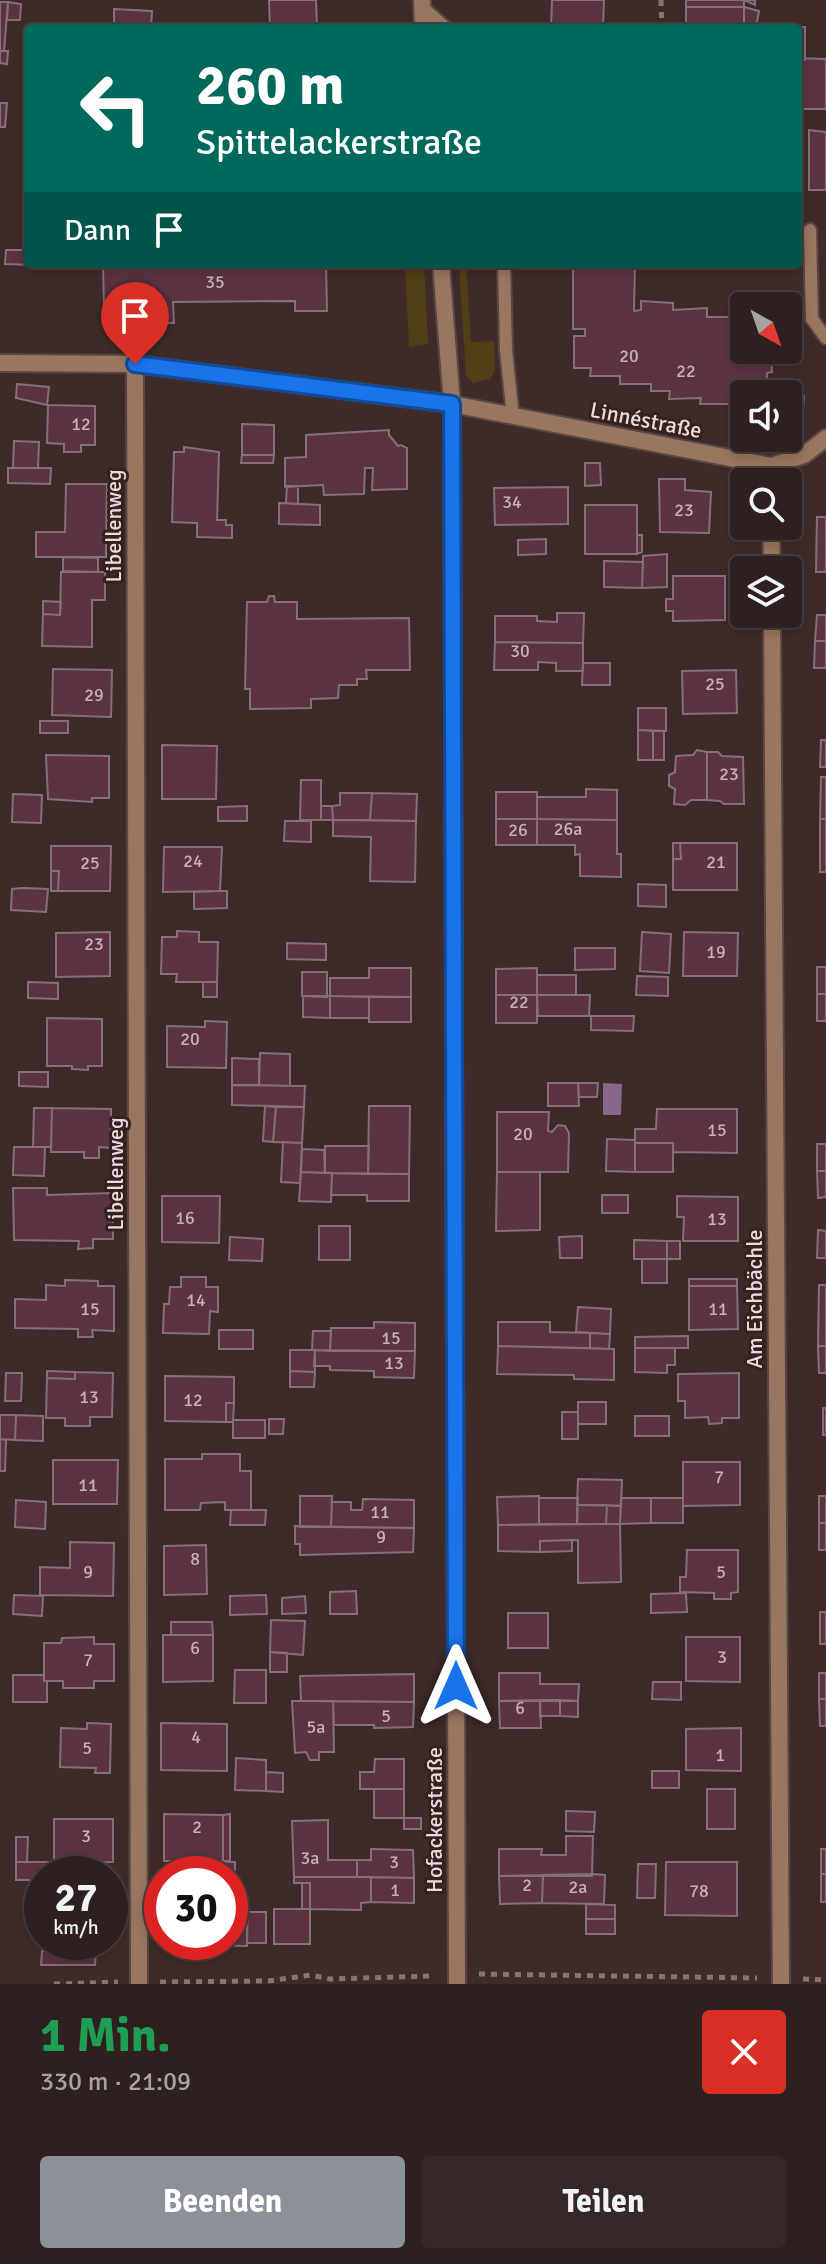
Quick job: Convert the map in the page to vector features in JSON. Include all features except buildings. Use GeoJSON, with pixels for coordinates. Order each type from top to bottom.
{"type":"FeatureCollection","features":[{"type":"Feature","properties":{"kind":"street"},"geometry":{"type":"LineString","coordinates":[[422,4],[423,24]]}},
{"type":"Feature","properties":{"kind":"street","name":"Hofackerstraße"},"geometry":{"type":"LineString","coordinates":[[441,268],[452,404],[457,1984]]}},
{"type":"Feature","properties":{"kind":"street","name":"Linnéstraße"},"geometry":{"type":"LineString","coordinates":[[0,363],[135,364],[452,404],[744,468]]}},
{"type":"Feature","properties":{"kind":"street","name":"Libellenweg"},"geometry":{"type":"LineString","coordinates":[[135,364],[139,1984]]}},
{"type":"Feature","properties":{"kind":"street","name":"Linnéstraße"},"geometry":{"type":"LineString","coordinates":[[781,468],[826,438]]}},
{"type":"Feature","properties":{"kind":"street","name":"Am Eichbächle"},"geometry":{"type":"LineString","coordinates":[[772,628],[781,1984]]}},
{"type":"Feature","properties":{"kind":"lane"},"geometry":{"type":"LineString","coordinates":[[422,4],[442,24]]}},
{"type":"Feature","properties":{"kind":"lane"},"geometry":{"type":"LineString","coordinates":[[810,230],[812,319],[826,338]]}},
{"type":"Feature","properties":{"kind":"lane"},"geometry":{"type":"LineString","coordinates":[[504,268],[506,350],[513,417]]}},
{"type":"Feature","properties":{"kind":"path"},"geometry":{"type":"LineString","coordinates":[[661,0],[662,24]]}},
{"type":"Feature","properties":{"kind":"shaded area"},"geometry":{"type":"Polygon","coordinates":[[[405,268],[424,268],[428,344],[409,347],[405,268]]]}},
{"type":"Feature","properties":{"kind":"shaded area"},"geometry":{"type":"Polygon","coordinates":[[[459,268],[466,268],[471,342],[494,341],[495,370],[490,379],[473,383],[466,376],[459,268]]]}},
{"type":"Feature","properties":{"kind":"shaded area"},"geometry":{"type":"Polygon","coordinates":[[[603,1083],[622,1084],[621,1115],[603,1115],[603,1083]]]}},
{"type":"Feature","properties":{"kind":"route"},"geometry":{"type":"LineString","coordinates":[[135,364],[452,404],[456,1686]]}}]}
